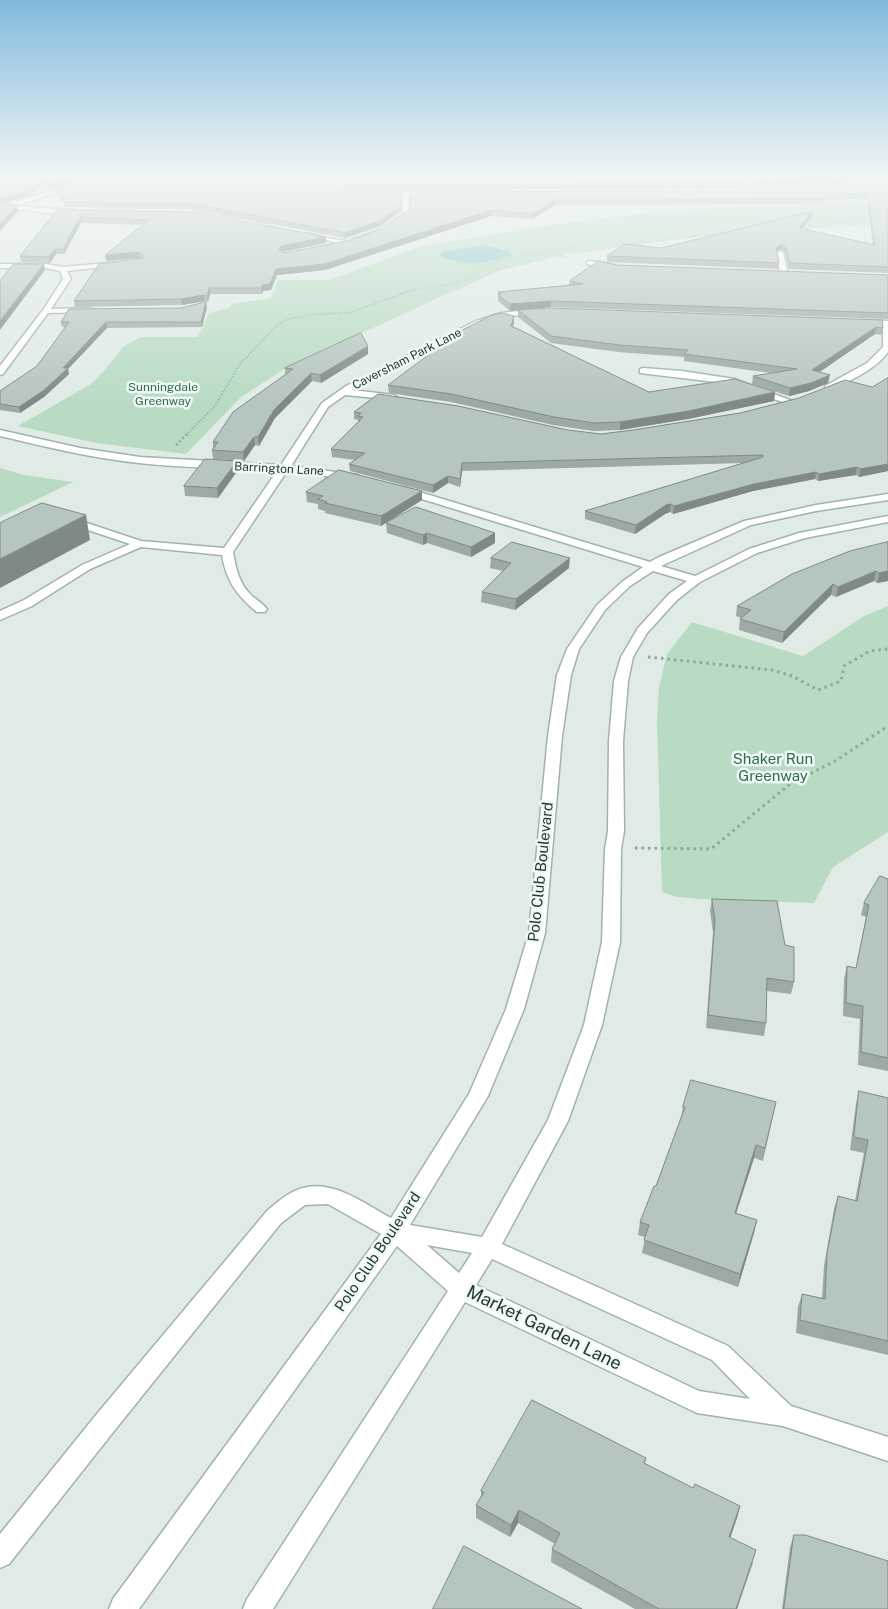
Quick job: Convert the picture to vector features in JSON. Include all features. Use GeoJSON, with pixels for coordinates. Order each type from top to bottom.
{"type":"FeatureCollection","features":[{"type":"Feature","properties":{"kind":"street"},"geometry":{"type":"LineString","coordinates":[[780,253],[784,273]]}},
{"type":"Feature","properties":{"kind":"street"},"geometry":{"type":"LineString","coordinates":[[0,266],[46,266],[63,269],[122,263]]}},
{"type":"Feature","properties":{"kind":"street"},"geometry":{"type":"LineString","coordinates":[[589,263],[627,268]]}},
{"type":"Feature","properties":{"kind":"street"},"geometry":{"type":"LineString","coordinates":[[0,372],[46,311],[67,278],[63,269]]}},
{"type":"Feature","properties":{"kind":"street"},"geometry":{"type":"LineString","coordinates":[[774,273],[792,274]]}},
{"type":"Feature","properties":{"kind":"street"},"geometry":{"type":"LineString","coordinates":[[46,311],[95,310]]}},
{"type":"Feature","properties":{"kind":"street","name":"Caversham Park Lane"},"geometry":{"type":"LineString","coordinates":[[227,552],[253,516],[320,411],[344,392],[489,319],[518,313],[551,311]]}},
{"type":"Feature","properties":{"kind":"street"},"geometry":{"type":"LineString","coordinates":[[822,390],[848,379],[865,368],[882,354],[887,347],[887,323],[857,322]]}},
{"type":"Feature","properties":{"kind":"street"},"geometry":{"type":"LineString","coordinates":[[643,370],[714,378],[794,400],[772,407]]}},
{"type":"Feature","properties":{"kind":"street"},"geometry":{"type":"LineString","coordinates":[[344,392],[408,400]]}},
{"type":"Feature","properties":{"kind":"street","name":"Barrington Lane"},"geometry":{"type":"LineString","coordinates":[[0,433],[58,447],[114,457],[160,462],[330,472],[367,480]]}},
{"type":"Feature","properties":{"kind":"street"},"geometry":{"type":"LineString","coordinates":[[391,486],[696,580]]}},
{"type":"Feature","properties":{"kind":"street","name":"Polo Club Boulevard"},"geometry":{"type":"LineString","coordinates":[[122,1609],[395,1231],[478,1096],[515,1009],[537,933],[556,736],[564,675],[573,649],[601,608],[626,584],[663,559],[748,523],[816,508],[888,497]]}},
{"type":"Feature","properties":{"kind":"street"},"geometry":{"type":"LineString","coordinates":[[59,517],[140,544],[227,552],[230,572],[239,588],[248,600],[261,609]]}},
{"type":"Feature","properties":{"kind":"street"},"geometry":{"type":"LineString","coordinates":[[256,1609],[487,1247],[558,1121],[593,1025],[611,942],[617,731],[621,681],[629,654],[650,620],[673,597],[696,580],[753,551],[781,540],[842,526],[888,519]]}},
{"type":"Feature","properties":{"kind":"street"},"geometry":{"type":"LineString","coordinates":[[0,616],[28,603],[86,567],[140,544]]}},
{"type":"Feature","properties":{"kind":"street"},"geometry":{"type":"LineString","coordinates":[[0,1555],[105,1423],[274,1217],[301,1197],[331,1195],[395,1231]]}},
{"type":"Feature","properties":{"kind":"street","name":"Market Garden Lane"},"geometry":{"type":"LineString","coordinates":[[395,1231],[487,1247],[720,1353],[783,1415]]}},
{"type":"Feature","properties":{"kind":"street","name":"Market Garden Lane"},"geometry":{"type":"LineString","coordinates":[[395,1231],[461,1289],[697,1402],[783,1415],[888,1449]]}},
{"type":"Feature","properties":{"kind":"path"},"geometry":{"type":"LineString","coordinates":[[160,462],[216,405],[240,365],[276,325],[288,319]]}},
{"type":"Feature","properties":{"kind":"path"},"geometry":{"type":"LineString","coordinates":[[629,654],[772,670],[792,676],[818,690],[841,681],[844,666],[870,651],[888,648]]}},
{"type":"Feature","properties":{"kind":"path"},"geometry":{"type":"LineString","coordinates":[[652,847],[711,849],[790,784],[835,761],[888,726]]}},
{"type":"Feature","properties":{"kind":"green space","name":"Sunningdale Greenway"},"geometry":{"type":"Polygon","coordinates":[[[405,252],[585,252],[564,255],[567,258],[555,257],[498,271],[289,366],[241,397],[186,454],[96,443],[18,426],[91,384],[123,347],[140,337],[198,337],[209,313],[230,307],[232,304],[271,298],[278,280],[329,280],[405,252]]]}},
{"type":"Feature","properties":{"kind":"green space"},"geometry":{"type":"Polygon","coordinates":[[[0,468],[24,475],[73,482],[0,517],[0,468]]]}},
{"type":"Feature","properties":{"kind":"green space","name":"Shaker Run Greenway"},"geometry":{"type":"Polygon","coordinates":[[[888,606],[888,832],[833,867],[814,903],[699,899],[677,897],[662,892],[657,721],[659,687],[667,654],[692,622],[803,656],[864,616],[888,606]]]}},
{"type":"Feature","properties":{"kind":"water"},"geometry":{"type":"Polygon","coordinates":[[[442,252],[509,252],[512,255],[493,261],[476,263],[440,257],[442,252]]]}},
{"type":"Feature","properties":{"kind":"building"},"geometry":{"type":"Polygon","coordinates":[[[23,252],[53,252],[49,257],[20,256],[23,252]]]}},
{"type":"Feature","properties":{"kind":"building"},"geometry":{"type":"Polygon","coordinates":[[[109,252],[138,252],[105,255],[109,252]]]}},
{"type":"Feature","properties":{"kind":"building"},"geometry":{"type":"Polygon","coordinates":[[[139,252],[362,252],[325,264],[276,269],[270,284],[263,285],[261,288],[209,288],[207,296],[181,299],[74,301],[99,264],[144,258],[139,252]]]}},
{"type":"Feature","properties":{"kind":"building"},"geometry":{"type":"Polygon","coordinates":[[[613,252],[777,252],[779,263],[607,256],[613,252]]]}},
{"type":"Feature","properties":{"kind":"building"},"geometry":{"type":"Polygon","coordinates":[[[787,252],[888,252],[888,267],[789,263],[787,252]]]}},
{"type":"Feature","properties":{"kind":"building"},"geometry":{"type":"Polygon","coordinates":[[[599,261],[617,265],[888,275],[888,313],[551,301],[510,304],[498,295],[501,294],[498,292],[583,284],[570,281],[599,261]]]}},
{"type":"Feature","properties":{"kind":"building"},"geometry":{"type":"Polygon","coordinates":[[[14,264],[44,264],[0,321],[0,281],[14,264]]]}},
{"type":"Feature","properties":{"kind":"building"},"geometry":{"type":"Polygon","coordinates":[[[206,302],[201,322],[106,322],[63,368],[68,368],[43,391],[19,407],[0,404],[0,391],[37,366],[69,322],[61,322],[69,309],[181,308],[206,302]]]}},
{"type":"Feature","properties":{"kind":"building"},"geometry":{"type":"Polygon","coordinates":[[[551,308],[882,320],[883,328],[876,327],[812,370],[830,375],[811,383],[790,388],[753,376],[797,369],[684,354],[688,350],[619,345],[551,336],[518,310],[551,308]]]}},
{"type":"Feature","properties":{"kind":"building"},"geometry":{"type":"Polygon","coordinates":[[[502,313],[514,316],[511,326],[649,392],[735,379],[775,392],[689,411],[620,422],[594,423],[554,417],[451,394],[388,385],[462,330],[492,315],[502,313]]]}},
{"type":"Feature","properties":{"kind":"building"},"geometry":{"type":"Polygon","coordinates":[[[361,333],[368,346],[320,375],[311,373],[274,410],[258,437],[254,437],[243,452],[212,450],[218,442],[213,442],[233,412],[293,369],[285,368],[361,333]]]}},
{"type":"Feature","properties":{"kind":"building"},"geometry":{"type":"Polygon","coordinates":[[[888,378],[888,464],[819,474],[816,472],[754,484],[674,506],[671,504],[666,505],[636,525],[585,511],[763,457],[763,455],[462,463],[460,479],[448,476],[433,485],[349,464],[365,453],[331,449],[363,417],[358,416],[361,413],[354,412],[378,394],[458,406],[568,430],[601,434],[740,413],[799,398],[845,380],[872,387],[888,378]]]}},
{"type":"Feature","properties":{"kind":"building"},"geometry":{"type":"Polygon","coordinates":[[[205,459],[237,461],[217,488],[184,486],[205,459]]]}},
{"type":"Feature","properties":{"kind":"building"},"geometry":{"type":"Polygon","coordinates":[[[339,470],[422,491],[381,516],[325,503],[327,502],[318,499],[323,496],[306,492],[339,470]]]}},
{"type":"Feature","properties":{"kind":"building"},"geometry":{"type":"Polygon","coordinates":[[[42,503],[86,515],[0,559],[0,523],[42,503]]]}},
{"type":"Feature","properties":{"kind":"building"},"geometry":{"type":"Polygon","coordinates":[[[416,507],[495,533],[471,547],[427,533],[423,535],[386,523],[416,507]]]}},
{"type":"Feature","properties":{"kind":"building"},"geometry":{"type":"Polygon","coordinates":[[[512,542],[570,558],[516,599],[482,592],[511,563],[491,558],[512,542]]]}},
{"type":"Feature","properties":{"kind":"building"},"geometry":{"type":"Polygon","coordinates":[[[888,542],[888,571],[879,573],[876,571],[838,587],[833,584],[784,632],[740,619],[751,610],[737,606],[792,574],[850,551],[888,542]]]}},
{"type":"Feature","properties":{"kind":"building"},"geometry":{"type":"Polygon","coordinates":[[[880,876],[888,879],[888,1058],[861,1052],[863,1006],[846,1003],[847,966],[856,968],[869,905],[864,903],[880,876]]]}},
{"type":"Feature","properties":{"kind":"building"},"geometry":{"type":"Polygon","coordinates":[[[712,899],[777,901],[785,945],[794,947],[794,982],[767,978],[766,1023],[708,1015],[715,920],[712,899]]]}},
{"type":"Feature","properties":{"kind":"building"},"geometry":{"type":"Polygon","coordinates":[[[691,1080],[776,1102],[765,1148],[756,1145],[735,1213],[757,1220],[740,1274],[644,1240],[649,1225],[640,1222],[654,1186],[656,1186],[685,1107],[683,1107],[691,1080]]]}},
{"type":"Feature","properties":{"kind":"building"},"geometry":{"type":"Polygon","coordinates":[[[859,1091],[888,1098],[888,1341],[800,1320],[802,1294],[825,1299],[827,1253],[838,1196],[857,1201],[868,1140],[854,1137],[859,1091]]]}},
{"type":"Feature","properties":{"kind":"building"},"geometry":{"type":"Polygon","coordinates":[[[532,1400],[646,1458],[644,1463],[693,1488],[695,1484],[740,1506],[729,1537],[756,1550],[736,1609],[659,1609],[552,1549],[560,1533],[519,1510],[511,1525],[476,1505],[484,1492],[481,1491],[532,1400]]]}},
{"type":"Feature","properties":{"kind":"building"},"geometry":{"type":"Polygon","coordinates":[[[794,1535],[805,1535],[888,1561],[888,1609],[784,1609],[794,1535]]]}},
{"type":"Feature","properties":{"kind":"building"},"geometry":{"type":"Polygon","coordinates":[[[464,1546],[582,1609],[433,1609],[464,1546]]]}}]}
